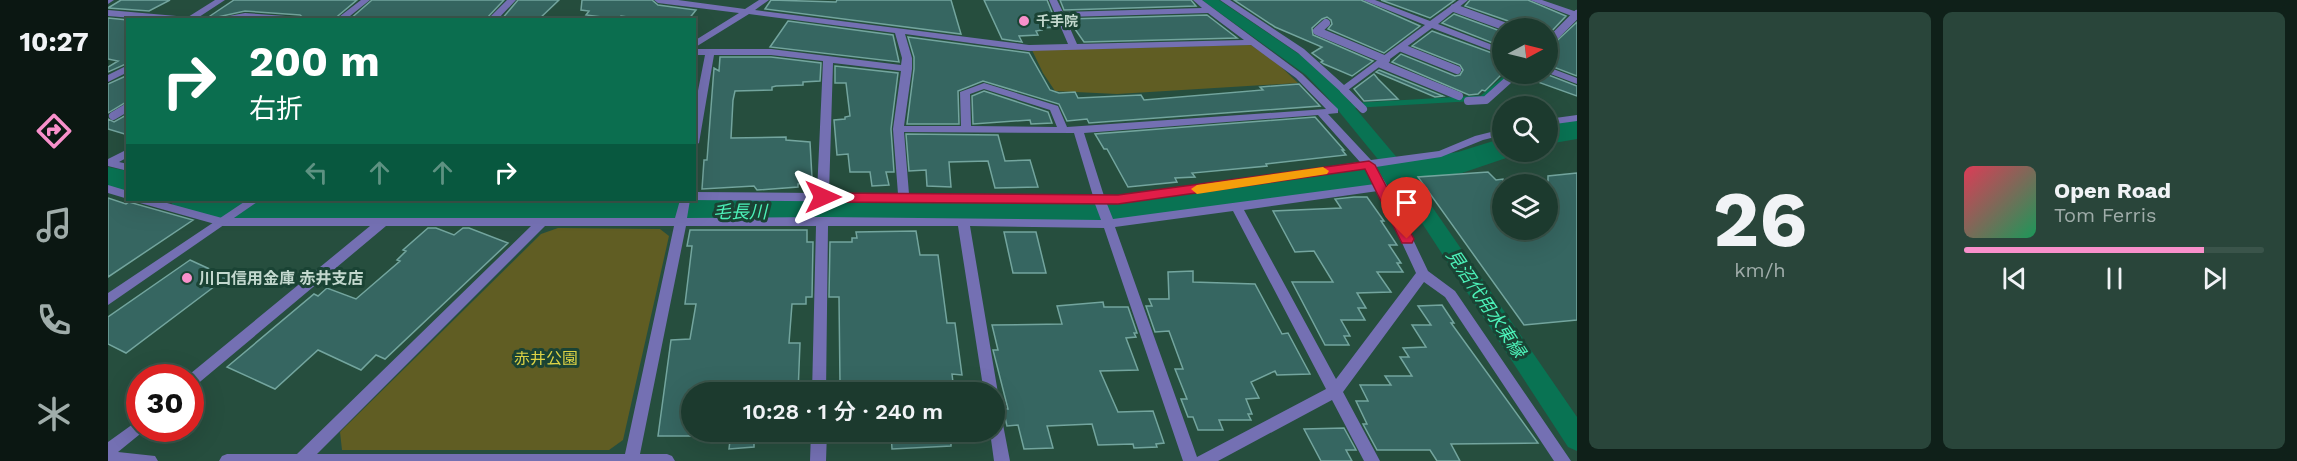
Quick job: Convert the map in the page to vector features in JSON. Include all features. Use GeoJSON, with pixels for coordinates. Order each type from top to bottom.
{"type":"FeatureCollection","features":[{"type":"Feature","properties":{"kind":"street"},"geometry":{"type":"LineString","coordinates":[[192,18],[221,0]]}},
{"type":"Feature","properties":{"kind":"street"},"geometry":{"type":"LineString","coordinates":[[342,18],[366,0]]}},
{"type":"Feature","properties":{"kind":"street"},"geometry":{"type":"LineString","coordinates":[[493,18],[512,0]]}},
{"type":"Feature","properties":{"kind":"street"},"geometry":{"type":"LineString","coordinates":[[658,0],[727,4],[747,12],[1029,48],[1255,42]]}},
{"type":"Feature","properties":{"kind":"street"},"geometry":{"type":"LineString","coordinates":[[696,44],[765,0]]}},
{"type":"Feature","properties":{"kind":"street"},"geometry":{"type":"LineString","coordinates":[[1053,0],[1074,47]]}},
{"type":"Feature","properties":{"kind":"street"},"geometry":{"type":"LineString","coordinates":[[898,129],[1064,131],[1322,114],[1334,111],[1299,76],[1197,0]]}},
{"type":"Feature","properties":{"kind":"street"},"geometry":{"type":"LineString","coordinates":[[1224,0],[1301,51],[1344,90],[1464,0]]}},
{"type":"Feature","properties":{"kind":"street"},"geometry":{"type":"LineString","coordinates":[[1367,0],[1492,48]]}},
{"type":"Feature","properties":{"kind":"street"},"geometry":{"type":"LineString","coordinates":[[1534,0],[1577,15]]}},
{"type":"Feature","properties":{"kind":"street"},"geometry":{"type":"LineString","coordinates":[[1059,15],[1210,10]]}},
{"type":"Feature","properties":{"kind":"street"},"geometry":{"type":"LineString","coordinates":[[108,13],[176,18]]}},
{"type":"Feature","properties":{"kind":"street"},"geometry":{"type":"LineString","coordinates":[[899,31],[905,49],[907,69],[901,96],[898,129],[904,198]]}},
{"type":"Feature","properties":{"kind":"street"},"geometry":{"type":"LineString","coordinates":[[696,52],[771,52],[828,61],[907,69]]}},
{"type":"Feature","properties":{"kind":"street"},"geometry":{"type":"LineString","coordinates":[[696,132],[710,52]]}},
{"type":"Feature","properties":{"kind":"street"},"geometry":{"type":"LineString","coordinates":[[823,197],[828,61]]}},
{"type":"Feature","properties":{"kind":"street"},"geometry":{"type":"LineString","coordinates":[[110,77],[126,69]]}},
{"type":"Feature","properties":{"kind":"street"},"geometry":{"type":"LineString","coordinates":[[1558,74],[1577,81]]}},
{"type":"Feature","properties":{"kind":"street"},"geometry":{"type":"LineString","coordinates":[[110,77],[126,80]]}},
{"type":"Feature","properties":{"kind":"street"},"geometry":{"type":"LineString","coordinates":[[966,129],[965,92],[984,86],[1054,108],[1064,131]]}},
{"type":"Feature","properties":{"kind":"street"},"geometry":{"type":"LineString","coordinates":[[1322,114],[1369,165],[1424,274],[1450,294],[1563,461]]}},
{"type":"Feature","properties":{"kind":"street"},"geometry":{"type":"LineString","coordinates":[[1558,121],[1577,118]]}},
{"type":"Feature","properties":{"kind":"street"},"geometry":{"type":"LineString","coordinates":[[1078,130],[1108,224],[1191,461]]}},
{"type":"Feature","properties":{"kind":"street"},"geometry":{"type":"LineString","coordinates":[[696,196],[1118,200],[1441,154],[1492,135]]}},
{"type":"Feature","properties":{"kind":"street"},"geometry":{"type":"LineString","coordinates":[[109,163],[126,153]]}},
{"type":"Feature","properties":{"kind":"street"},"geometry":{"type":"LineString","coordinates":[[109,163],[126,167]]}},
{"type":"Feature","properties":{"kind":"street"},"geometry":{"type":"LineString","coordinates":[[148,201],[225,219],[382,222],[1108,224],[1382,187]]}},
{"type":"Feature","properties":{"kind":"street"},"geometry":{"type":"LineString","coordinates":[[108,189],[126,194]]}},
{"type":"Feature","properties":{"kind":"street"},"geometry":{"type":"LineString","coordinates":[[631,461],[685,201]]}},
{"type":"Feature","properties":{"kind":"street"},"geometry":{"type":"LineString","coordinates":[[108,300],[250,202]]}},
{"type":"Feature","properties":{"kind":"street"},"geometry":{"type":"LineString","coordinates":[[1237,208],[1372,461]]}},
{"type":"Feature","properties":{"kind":"street"},"geometry":{"type":"LineString","coordinates":[[204,370],[382,222]]}},
{"type":"Feature","properties":{"kind":"street"},"geometry":{"type":"LineString","coordinates":[[301,460],[542,222]]}},
{"type":"Feature","properties":{"kind":"street"},"geometry":{"type":"LineString","coordinates":[[819,382],[822,222]]}},
{"type":"Feature","properties":{"kind":"street"},"geometry":{"type":"LineString","coordinates":[[963,222],[989,382]]}},
{"type":"Feature","properties":{"kind":"street"},"geometry":{"type":"LineString","coordinates":[[1203,461],[1335,391],[1424,274]]}},
{"type":"Feature","properties":{"kind":"street"},"geometry":{"type":"LineString","coordinates":[[108,451],[126,436]]}},
{"type":"Feature","properties":{"kind":"street"},"geometry":{"type":"LineString","coordinates":[[818,461],[819,442]]}},
{"type":"Feature","properties":{"kind":"street"},"geometry":{"type":"LineString","coordinates":[[999,442],[1002,461]]}},
{"type":"Feature","properties":{"kind":"street"},"geometry":{"type":"LineString","coordinates":[[108,458],[150,461]]}},
{"type":"Feature","properties":{"kind":"street"},"geometry":{"type":"LineString","coordinates":[[227,461],[667,461]]}},
{"type":"Feature","properties":{"kind":"lane"},"geometry":{"type":"LineString","coordinates":[[1454,8],[1492,22]]}},
{"type":"Feature","properties":{"kind":"lane"},"geometry":{"type":"LineString","coordinates":[[1558,33],[1577,15]]}},
{"type":"Feature","properties":{"kind":"lane"},"geometry":{"type":"LineString","coordinates":[[1326,23],[1317,31],[1459,96]]}},
{"type":"Feature","properties":{"kind":"lane"},"geometry":{"type":"LineString","coordinates":[[1402,48],[1457,70]]}},
{"type":"Feature","properties":{"kind":"lane"},"geometry":{"type":"LineString","coordinates":[[1468,101],[1486,100],[1504,84]]}},
{"type":"Feature","properties":{"kind":"lane"},"geometry":{"type":"LineString","coordinates":[[1344,90],[1363,109]]}},
{"type":"Feature","properties":{"kind":"lane"},"geometry":{"type":"LineString","coordinates":[[113,116],[126,108]]}},
{"type":"Feature","properties":{"kind":"green space"},"geometry":{"type":"Polygon","coordinates":[[[1251,45],[1278,64],[1298,83],[1117,94],[1055,91],[1032,50],[1251,45]]]}},
{"type":"Feature","properties":{"kind":"green space","name":"赤井公園"},"geometry":{"type":"Polygon","coordinates":[[[558,228],[660,229],[669,236],[623,440],[609,450],[342,450],[340,432],[541,234],[558,228]]]}},
{"type":"Feature","properties":{"kind":"building"},"geometry":{"type":"Polygon","coordinates":[[[121,0],[170,0],[149,11],[108,8],[121,0]]]}},
{"type":"Feature","properties":{"kind":"building"},"geometry":{"type":"Polygon","coordinates":[[[234,0],[357,0],[335,18],[304,18],[300,15],[245,11],[207,18],[234,0]]]}},
{"type":"Feature","properties":{"kind":"building"},"geometry":{"type":"Polygon","coordinates":[[[372,0],[504,0],[487,18],[351,18],[372,0]]]}},
{"type":"Feature","properties":{"kind":"building"},"geometry":{"type":"Polygon","coordinates":[[[518,0],[559,0],[540,18],[503,18],[518,0]]]}},
{"type":"Feature","properties":{"kind":"building"},"geometry":{"type":"Polygon","coordinates":[[[582,0],[652,0],[658,5],[696,10],[690,18],[621,16],[610,18],[586,15],[589,11],[581,10],[582,0]]]}},
{"type":"Feature","properties":{"kind":"building"},"geometry":{"type":"Polygon","coordinates":[[[771,0],[836,2],[837,0],[951,0],[961,34],[765,9],[771,0]]]}},
{"type":"Feature","properties":{"kind":"building","name":"千手院"},"geometry":{"type":"Polygon","coordinates":[[[984,0],[1047,0],[1058,27],[1041,28],[1042,30],[1036,31],[1038,35],[1019,36],[1022,42],[1002,39],[984,0]]]}},
{"type":"Feature","properties":{"kind":"building"},"geometry":{"type":"Polygon","coordinates":[[[1060,0],[1191,0],[1196,6],[1064,10],[1060,0]]]}},
{"type":"Feature","properties":{"kind":"building"},"geometry":{"type":"Polygon","coordinates":[[[1234,0],[1361,0],[1420,26],[1384,53],[1328,29],[1332,24],[1331,20],[1327,17],[1322,19],[1312,28],[1313,35],[1373,61],[1352,76],[1324,64],[1312,53],[1322,47],[1275,27],[1234,0]]]}},
{"type":"Feature","properties":{"kind":"building"},"geometry":{"type":"Polygon","coordinates":[[[1381,0],[1455,0],[1430,18],[1381,0]]]}},
{"type":"Feature","properties":{"kind":"building"},"geometry":{"type":"Polygon","coordinates":[[[1470,0],[1528,0],[1566,16],[1558,24],[1558,18],[1500,18],[1465,6],[1470,0]]]}},
{"type":"Feature","properties":{"kind":"building"},"geometry":{"type":"Polygon","coordinates":[[[1454,14],[1492,28],[1492,43],[1442,23],[1454,14]]]}},
{"type":"Feature","properties":{"kind":"building"},"geometry":{"type":"Polygon","coordinates":[[[1207,15],[1237,38],[1084,42],[1068,19],[1207,15]]]}},
{"type":"Feature","properties":{"kind":"building"},"geometry":{"type":"Polygon","coordinates":[[[108,18],[126,20],[126,64],[108,72],[108,67],[118,61],[108,59],[108,18]]]}},
{"type":"Feature","properties":{"kind":"building"},"geometry":{"type":"Polygon","coordinates":[[[788,21],[893,35],[899,62],[770,47],[788,21]]]}},
{"type":"Feature","properties":{"kind":"building"},"geometry":{"type":"Polygon","coordinates":[[[1577,22],[1577,76],[1558,69],[1558,40],[1577,22]]]}},
{"type":"Feature","properties":{"kind":"building"},"geometry":{"type":"Polygon","coordinates":[[[1432,31],[1492,53],[1492,84],[1485,91],[1469,95],[1392,62],[1401,54],[1455,76],[1460,75],[1463,70],[1460,65],[1412,46],[1432,31]]]}},
{"type":"Feature","properties":{"kind":"building"},"geometry":{"type":"Polygon","coordinates":[[[908,37],[1029,53],[1050,90],[1059,93],[1075,92],[1078,98],[1141,95],[1144,100],[1263,90],[1260,87],[1299,84],[1320,106],[1089,123],[1087,119],[1067,121],[1059,104],[983,81],[958,91],[959,124],[907,124],[914,69],[914,57],[908,37]]]}},
{"type":"Feature","properties":{"kind":"building"},"geometry":{"type":"Polygon","coordinates":[[[720,57],[771,57],[821,63],[820,81],[803,82],[803,85],[776,86],[772,87],[772,90],[735,91],[733,100],[731,138],[786,137],[786,140],[810,142],[812,178],[809,178],[810,183],[798,184],[798,187],[757,190],[754,186],[702,189],[704,160],[707,160],[714,68],[719,71],[720,57]]]}},
{"type":"Feature","properties":{"kind":"building"},"geometry":{"type":"Polygon","coordinates":[[[835,66],[898,73],[891,129],[894,172],[886,172],[889,185],[872,186],[870,172],[850,172],[848,154],[837,155],[834,120],[850,116],[846,83],[835,83],[835,66]]]}},
{"type":"Feature","properties":{"kind":"building"},"geometry":{"type":"Polygon","coordinates":[[[1379,70],[1443,96],[1435,97],[1376,72],[1379,70]]]}},
{"type":"Feature","properties":{"kind":"building"},"geometry":{"type":"Polygon","coordinates":[[[1374,74],[1398,99],[1364,101],[1354,89],[1374,74]]]}},
{"type":"Feature","properties":{"kind":"building"},"geometry":{"type":"Polygon","coordinates":[[[126,76],[126,102],[108,113],[108,84],[126,76]]]}},
{"type":"Feature","properties":{"kind":"building"},"geometry":{"type":"Polygon","coordinates":[[[1558,79],[1577,86],[1577,96],[1543,84],[1558,84],[1558,79]]]}},
{"type":"Feature","properties":{"kind":"building"},"geometry":{"type":"Polygon","coordinates":[[[984,91],[1048,112],[1052,123],[1031,124],[1030,120],[973,124],[972,96],[984,91]]]}},
{"type":"Feature","properties":{"kind":"building"},"geometry":{"type":"Polygon","coordinates":[[[126,115],[126,134],[108,129],[108,119],[114,122],[126,115]]]}},
{"type":"Feature","properties":{"kind":"building"},"geometry":{"type":"Polygon","coordinates":[[[1315,117],[1346,155],[1192,173],[1195,177],[1175,178],[1177,182],[1128,187],[1107,149],[1104,149],[1095,134],[1315,117]]]}},
{"type":"Feature","properties":{"kind":"building"},"geometry":{"type":"Polygon","coordinates":[[[906,134],[998,135],[1005,161],[1030,160],[1038,187],[995,188],[988,161],[949,162],[951,187],[927,186],[926,170],[909,171],[906,134]]]}},
{"type":"Feature","properties":{"kind":"building"},"geometry":{"type":"Polygon","coordinates":[[[1488,172],[1492,176],[1492,240],[1558,240],[1558,175],[1577,173],[1577,320],[1524,325],[1418,177],[1488,172]]]}},
{"type":"Feature","properties":{"kind":"building"},"geometry":{"type":"Polygon","coordinates":[[[1367,197],[1384,221],[1381,221],[1397,245],[1389,245],[1401,263],[1397,263],[1403,272],[1377,272],[1391,292],[1357,293],[1366,308],[1358,308],[1365,320],[1341,320],[1350,336],[1344,336],[1349,345],[1325,345],[1292,282],[1333,282],[1314,251],[1295,252],[1273,211],[1341,208],[1335,199],[1367,197]]]}},
{"type":"Feature","properties":{"kind":"building"},"geometry":{"type":"Polygon","coordinates":[[[108,198],[126,204],[129,202],[193,220],[108,277],[108,198]]]}},
{"type":"Feature","properties":{"kind":"building"},"geometry":{"type":"Polygon","coordinates":[[[428,228],[436,228],[454,235],[463,228],[469,228],[508,243],[385,359],[376,355],[361,370],[318,350],[275,389],[227,367],[314,294],[318,296],[327,288],[356,299],[400,261],[397,260],[406,251],[403,250],[428,228]]]}},
{"type":"Feature","properties":{"kind":"building"},"geometry":{"type":"Polygon","coordinates":[[[690,230],[807,230],[807,242],[813,242],[812,297],[806,297],[806,304],[792,304],[789,343],[800,343],[798,382],[681,382],[681,436],[658,436],[671,340],[690,339],[696,304],[685,304],[692,246],[687,246],[690,230]]]}},
{"type":"Feature","properties":{"kind":"building"},"geometry":{"type":"Polygon","coordinates":[[[916,231],[920,255],[938,255],[947,323],[955,323],[962,375],[952,374],[953,382],[840,382],[839,297],[829,297],[830,242],[852,242],[852,238],[857,238],[856,232],[916,231]]]}},
{"type":"Feature","properties":{"kind":"building"},"geometry":{"type":"Polygon","coordinates":[[[1004,232],[1036,232],[1046,273],[1013,273],[1004,232]]]}},
{"type":"Feature","properties":{"kind":"building"},"geometry":{"type":"Polygon","coordinates":[[[190,260],[227,277],[126,353],[108,344],[108,317],[190,260]]]}},
{"type":"Feature","properties":{"kind":"building"},"geometry":{"type":"Polygon","coordinates":[[[1193,271],[1193,282],[1255,284],[1282,334],[1288,333],[1310,374],[1277,375],[1275,371],[1251,382],[1259,398],[1246,399],[1252,414],[1248,414],[1251,420],[1219,420],[1223,430],[1198,430],[1193,417],[1188,417],[1181,399],[1187,399],[1175,369],[1183,369],[1169,331],[1155,332],[1146,306],[1152,306],[1149,299],[1169,299],[1168,272],[1193,271]]]}},
{"type":"Feature","properties":{"kind":"building"},"geometry":{"type":"Polygon","coordinates":[[[1103,302],[1104,307],[1128,307],[1137,333],[1134,333],[1136,337],[1126,338],[1138,370],[1100,371],[1118,412],[1153,411],[1164,443],[1156,444],[1157,447],[1134,448],[1133,444],[1098,445],[1092,424],[1047,426],[1053,448],[1024,449],[1018,425],[1007,426],[1005,382],[1001,382],[993,350],[998,350],[992,325],[1062,324],[1057,306],[1103,302]]]}},
{"type":"Feature","properties":{"kind":"building"},"geometry":{"type":"Polygon","coordinates":[[[1442,305],[1454,323],[1451,323],[1538,443],[1451,444],[1460,461],[1437,461],[1430,450],[1377,450],[1363,424],[1367,424],[1356,401],[1368,401],[1360,385],[1391,385],[1385,376],[1412,376],[1400,357],[1409,357],[1403,348],[1426,347],[1412,325],[1431,325],[1418,306],[1442,305]]]}},
{"type":"Feature","properties":{"kind":"building"},"geometry":{"type":"Polygon","coordinates":[[[1344,428],[1356,450],[1346,450],[1352,461],[1321,461],[1304,429],[1344,428]]]}},
{"type":"Feature","properties":{"kind":"building"},"geometry":{"type":"Polygon","coordinates":[[[730,442],[754,442],[754,447],[729,449],[730,442]]]}},
{"type":"Feature","properties":{"kind":"building"},"geometry":{"type":"Polygon","coordinates":[[[892,442],[951,442],[951,446],[892,449],[892,442]]]}},
{"type":"Feature","properties":{"kind":"waterway","name":"見沼代用水東縁"},"geometry":{"type":"LineString","coordinates":[[1209,0],[1312,71],[1334,94],[1397,170],[1577,439]]}},
{"type":"Feature","properties":{"kind":"waterway"},"geometry":{"type":"LineString","coordinates":[[1344,106],[1482,98],[1498,84]]}},
{"type":"Feature","properties":{"kind":"waterway","name":"毛長川"},"geometry":{"type":"LineString","coordinates":[[1558,132],[1577,129]]}},
{"type":"Feature","properties":{"kind":"waterway","name":"毛長川"},"geometry":{"type":"LineString","coordinates":[[192,201],[218,207],[1016,213],[1180,204],[1462,162],[1492,152]]}},
{"type":"Feature","properties":{"kind":"waterway","name":"毛長川"},"geometry":{"type":"LineString","coordinates":[[108,178],[126,182]]}},
{"type":"Feature","properties":{"kind":"slow traffic"},"geometry":{"type":"LineString","coordinates":[[1197,189],[1323,171]]}},
{"type":"Feature","properties":{"kind":"place","name":"千手院"},"geometry":{"type":"Point","coordinates":[1024,21]}},
{"type":"Feature","properties":{"kind":"place","name":"川口信用金庫 赤井支店"},"geometry":{"type":"Point","coordinates":[187,278]}},
{"type":"Feature","properties":{"kind":"route"},"geometry":{"type":"LineString","coordinates":[[823,197],[1118,200],[1369,165],[1407,239]]}}]}
